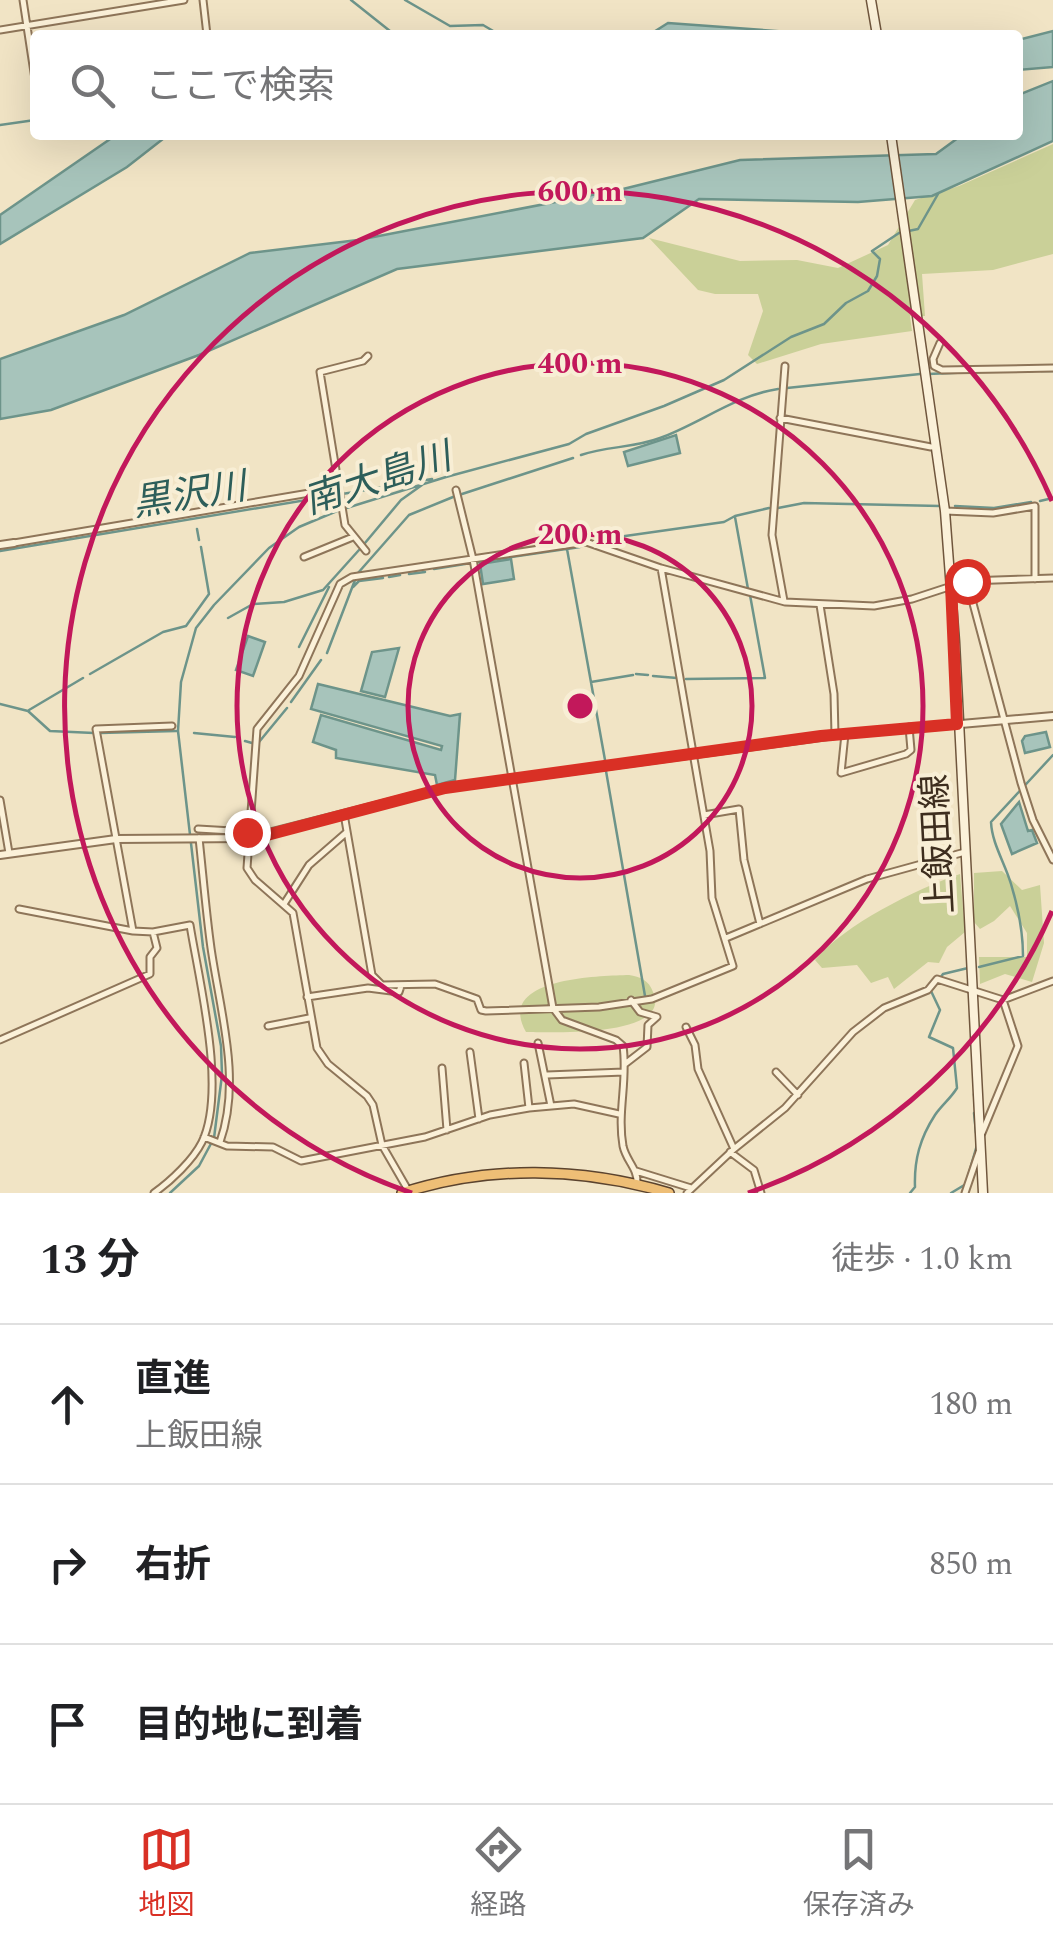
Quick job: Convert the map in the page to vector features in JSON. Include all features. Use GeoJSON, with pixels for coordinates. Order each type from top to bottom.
{"type":"FeatureCollection","features":[{"type":"Feature","properties":{"kind":"highway"},"geometry":{"type":"LineString","coordinates":[[407,1192],[465,1177],[520,1172],[587,1176],[669,1193]]}},
{"type":"Feature","properties":{"kind":"main road"},"geometry":{"type":"LineString","coordinates":[[871,0],[875,30]]}},
{"type":"Feature","properties":{"kind":"main road","name":"上飯田線"},"geometry":{"type":"LineString","coordinates":[[892,140],[945,511],[982,1193]]}},
{"type":"Feature","properties":{"kind":"street"},"geometry":{"type":"LineString","coordinates":[[23,0],[30,41]]}},
{"type":"Feature","properties":{"kind":"street"},"geometry":{"type":"LineString","coordinates":[[0,30],[184,0]]}},
{"type":"Feature","properties":{"kind":"street"},"geometry":{"type":"LineString","coordinates":[[203,0],[206,30]]}},
{"type":"Feature","properties":{"kind":"street"},"geometry":{"type":"LineString","coordinates":[[940,343],[933,359],[934,366],[942,370],[1053,368]]}},
{"type":"Feature","properties":{"kind":"street"},"geometry":{"type":"LineString","coordinates":[[366,551],[345,525],[320,372],[368,356]]}},
{"type":"Feature","properties":{"kind":"street"},"geometry":{"type":"LineString","coordinates":[[785,366],[772,536],[785,602]]}},
{"type":"Feature","properties":{"kind":"street"},"geometry":{"type":"LineString","coordinates":[[780,418],[931,447]]}},
{"type":"Feature","properties":{"kind":"street"},"geometry":{"type":"LineString","coordinates":[[456,490],[473,559],[553,1008],[562,1020],[623,1046],[619,1114],[623,1148],[636,1170],[640,1188]]}},
{"type":"Feature","properties":{"kind":"street"},"geometry":{"type":"LineString","coordinates":[[0,545],[341,500]]}},
{"type":"Feature","properties":{"kind":"street"},"geometry":{"type":"LineString","coordinates":[[945,511],[993,513],[1035,506],[1035,579]]}},
{"type":"Feature","properties":{"kind":"street"},"geometry":{"type":"LineString","coordinates":[[304,558],[353,537]]}},
{"type":"Feature","properties":{"kind":"street"},"geometry":{"type":"LineString","coordinates":[[407,1192],[382,1145],[372,1104],[358,1086],[322,1056],[314,1041],[293,913],[247,868],[258,728],[300,676],[340,584],[352,577],[586,542],[660,568],[785,602],[874,606],[912,599],[967,581],[1053,578]]}},
{"type":"Feature","properties":{"kind":"street"},"geometry":{"type":"LineString","coordinates":[[344,814],[372,975],[382,985],[440,985],[477,999],[480,1010],[599,1007],[652,999],[733,966],[712,898],[704,815],[660,568]]}},
{"type":"Feature","properties":{"kind":"street"},"geometry":{"type":"LineString","coordinates":[[967,581],[1022,786],[1053,860]]}},
{"type":"Feature","properties":{"kind":"street"},"geometry":{"type":"LineString","coordinates":[[820,604],[834,694],[835,734]]}},
{"type":"Feature","properties":{"kind":"street"},"geometry":{"type":"LineString","coordinates":[[0,855],[116,838],[249,835],[445,788],[512,778],[835,734],[1053,716]]}},
{"type":"Feature","properties":{"kind":"street"},"geometry":{"type":"LineString","coordinates":[[133,931],[96,729],[172,726]]}},
{"type":"Feature","properties":{"kind":"street"},"geometry":{"type":"LineString","coordinates":[[844,734],[841,773],[906,754],[911,750],[909,727]]}},
{"type":"Feature","properties":{"kind":"street"},"geometry":{"type":"LineString","coordinates":[[0,800],[10,853]]}},
{"type":"Feature","properties":{"kind":"street"},"geometry":{"type":"LineString","coordinates":[[704,815],[739,809],[744,860],[760,924]]}},
{"type":"Feature","properties":{"kind":"street"},"geometry":{"type":"LineString","coordinates":[[198,829],[249,835]]}},
{"type":"Feature","properties":{"kind":"street"},"geometry":{"type":"LineString","coordinates":[[284,904],[309,865],[347,832]]}},
{"type":"Feature","properties":{"kind":"street"},"geometry":{"type":"LineString","coordinates":[[198,838],[229,1056],[225,1129],[218,1142]]}},
{"type":"Feature","properties":{"kind":"street"},"geometry":{"type":"LineString","coordinates":[[726,938],[867,879],[965,852]]}},
{"type":"Feature","properties":{"kind":"street"},"geometry":{"type":"LineString","coordinates":[[19,909],[133,931],[153,932],[190,925],[210,1046],[211,1094],[206,1138],[154,1193]]}},
{"type":"Feature","properties":{"kind":"street"},"geometry":{"type":"LineString","coordinates":[[0,1040],[150,974],[150,957],[157,948],[153,932]]}},
{"type":"Feature","properties":{"kind":"street"},"geometry":{"type":"LineString","coordinates":[[636,1170],[689,1190],[798,1096],[853,1032],[884,1008],[928,990],[940,980],[1004,1000],[1053,981]]}},
{"type":"Feature","properties":{"kind":"street"},"geometry":{"type":"LineString","coordinates":[[307,998],[368,988],[399,992],[401,986]]}},
{"type":"Feature","properties":{"kind":"street"},"geometry":{"type":"LineString","coordinates":[[624,1064],[647,1047],[648,1025],[657,1017],[640,1012],[631,1000]]}},
{"type":"Feature","properties":{"kind":"street"},"geometry":{"type":"LineString","coordinates":[[980,1136],[1018,1046],[1004,1000]]}},
{"type":"Feature","properties":{"kind":"street"},"geometry":{"type":"LineString","coordinates":[[268,1026],[310,1017]]}},
{"type":"Feature","properties":{"kind":"street"},"geometry":{"type":"LineString","coordinates":[[686,1028],[732,1151],[754,1170],[761,1193]]}},
{"type":"Feature","properties":{"kind":"street"},"geometry":{"type":"LineString","coordinates":[[538,1043],[550,1106]]}},
{"type":"Feature","properties":{"kind":"street"},"geometry":{"type":"LineString","coordinates":[[470,1052],[479,1119]]}},
{"type":"Feature","properties":{"kind":"street"},"geometry":{"type":"LineString","coordinates":[[524,1063],[528,1108]]}},
{"type":"Feature","properties":{"kind":"street"},"geometry":{"type":"LineString","coordinates":[[442,1068],[447,1130]]}},
{"type":"Feature","properties":{"kind":"street"},"geometry":{"type":"LineString","coordinates":[[547,1075],[624,1072]]}},
{"type":"Feature","properties":{"kind":"street"},"geometry":{"type":"LineString","coordinates":[[776,1072],[798,1096]]}},
{"type":"Feature","properties":{"kind":"street"},"geometry":{"type":"LineString","coordinates":[[206,1138],[226,1146],[272,1148],[301,1161],[447,1130],[528,1108],[574,1104],[619,1114]]}},
{"type":"Feature","properties":{"kind":"street"},"geometry":{"type":"LineString","coordinates":[[965,1193],[980,1149]]}},
{"type":"Feature","properties":{"kind":"green space"},"geometry":{"type":"Polygon","coordinates":[[[1053,144],[1053,254],[993,270],[922,274],[925,316],[910,316],[912,331],[821,344],[757,364],[748,355],[763,311],[758,294],[698,290],[649,238],[740,261],[797,260],[838,268],[888,245],[915,200],[959,186],[1053,144]]]}},
{"type":"Feature","properties":{"kind":"green space"},"geometry":{"type":"Polygon","coordinates":[[[1002,871],[1022,890],[1040,885],[1044,943],[1032,982],[1005,974],[980,984],[979,957],[1027,957],[1027,933],[1010,906],[980,929],[974,922],[974,873],[1002,871]]]}},
{"type":"Feature","properties":{"kind":"green space"},"geometry":{"type":"Polygon","coordinates":[[[960,874],[965,932],[947,947],[939,963],[928,962],[894,989],[888,977],[871,983],[857,965],[822,968],[815,960],[844,934],[882,910],[960,874]]]}},
{"type":"Feature","properties":{"kind":"green space"},"geometry":{"type":"Polygon","coordinates":[[[629,975],[644,980],[653,992],[654,1007],[645,1018],[606,1029],[526,1032],[520,1014],[525,1000],[537,990],[574,979],[629,975]]]}},
{"type":"Feature","properties":{"kind":"water"},"geometry":{"type":"Polygon","coordinates":[[[668,23],[762,30],[657,30],[668,23]]]}},
{"type":"Feature","properties":{"kind":"water"},"geometry":{"type":"Polygon","coordinates":[[[1053,31],[1053,67],[1023,70],[1023,39],[1053,31]]]}},
{"type":"Feature","properties":{"kind":"water"},"geometry":{"type":"Polygon","coordinates":[[[1053,81],[1053,141],[932,196],[858,202],[699,199],[643,238],[397,269],[199,355],[51,410],[0,419],[0,359],[124,315],[250,253],[358,240],[623,189],[740,160],[936,154],[955,140],[1023,140],[1023,93],[1053,81]]]}},
{"type":"Feature","properties":{"kind":"water"},"geometry":{"type":"Polygon","coordinates":[[[109,140],[162,140],[127,167],[0,244],[0,215],[109,140]]]}},
{"type":"Feature","properties":{"kind":"water"},"geometry":{"type":"Polygon","coordinates":[[[676,435],[680,453],[628,466],[624,452],[676,435]]]}},
{"type":"Feature","properties":{"kind":"water"},"geometry":{"type":"Polygon","coordinates":[[[511,559],[514,579],[483,584],[480,564],[511,559]]]}},
{"type":"Feature","properties":{"kind":"water"},"geometry":{"type":"Polygon","coordinates":[[[248,636],[265,642],[253,676],[236,670],[248,636]]]}},
{"type":"Feature","properties":{"kind":"water"},"geometry":{"type":"Polygon","coordinates":[[[399,648],[385,697],[361,691],[372,652],[399,648]]]}},
{"type":"Feature","properties":{"kind":"water"},"geometry":{"type":"Polygon","coordinates":[[[318,684],[450,716],[460,714],[455,780],[437,785],[435,775],[336,758],[336,750],[313,742],[321,715],[441,750],[442,746],[311,709],[318,684]]]}},
{"type":"Feature","properties":{"kind":"water"},"geometry":{"type":"Polygon","coordinates":[[[1046,732],[1050,747],[1025,753],[1025,736],[1046,732]]]}},
{"type":"Feature","properties":{"kind":"water"},"geometry":{"type":"Polygon","coordinates":[[[1019,802],[1028,831],[1032,830],[1037,843],[1012,854],[1001,824],[1019,802]]]}},
{"type":"Feature","properties":{"kind":"waterway"},"geometry":{"type":"LineString","coordinates":[[351,0],[389,30]]}},
{"type":"Feature","properties":{"kind":"waterway"},"geometry":{"type":"LineString","coordinates":[[405,0],[450,26],[483,25],[492,30]]}},
{"type":"Feature","properties":{"kind":"waterway"},"geometry":{"type":"LineString","coordinates":[[0,125],[30,121]]}},
{"type":"Feature","properties":{"kind":"waterway","name":"南大島川"},"geometry":{"type":"LineString","coordinates":[[170,1193],[199,1166],[214,1138],[222,1075],[178,731],[181,682],[196,628],[269,548],[299,527],[446,477],[569,444],[724,380],[791,337],[824,324],[846,303],[868,291],[877,276],[880,259],[872,251],[899,233],[918,229],[938,194]]}},
{"type":"Feature","properties":{"kind":"waterway"},"geometry":{"type":"LineString","coordinates":[[1013,371],[1033,371]]}},
{"type":"Feature","properties":{"kind":"waterway"},"geometry":{"type":"LineString","coordinates":[[1041,371],[1053,371]]}},
{"type":"Feature","properties":{"kind":"waterway"},"geometry":{"type":"LineString","coordinates":[[928,374],[975,372]]}},
{"type":"Feature","properties":{"kind":"waterway"},"geometry":{"type":"LineString","coordinates":[[787,388],[920,374]]}},
{"type":"Feature","properties":{"kind":"waterway"},"geometry":{"type":"LineString","coordinates":[[581,455],[660,438],[732,403],[778,389]]}},
{"type":"Feature","properties":{"kind":"waterway"},"geometry":{"type":"LineString","coordinates":[[462,494],[573,458]]}},
{"type":"Feature","properties":{"kind":"waterway","name":"黒沢川"},"geometry":{"type":"LineString","coordinates":[[0,551],[432,479]]}},
{"type":"Feature","properties":{"kind":"waterway"},"geometry":{"type":"LineString","coordinates":[[365,543],[401,500],[422,485]]}},
{"type":"Feature","properties":{"kind":"waterway"},"geometry":{"type":"LineString","coordinates":[[358,573],[409,515],[453,497]]}},
{"type":"Feature","properties":{"kind":"waterway"},"geometry":{"type":"LineString","coordinates":[[1040,501],[1053,498]]}},
{"type":"Feature","properties":{"kind":"waterway"},"geometry":{"type":"LineString","coordinates":[[955,506],[994,508],[1031,502]]}},
{"type":"Feature","properties":{"kind":"waterway"},"geometry":{"type":"LineString","coordinates":[[778,508],[804,503],[940,506]]}},
{"type":"Feature","properties":{"kind":"waterway"},"geometry":{"type":"LineString","coordinates":[[597,540],[724,522],[769,508]]}},
{"type":"Feature","properties":{"kind":"waterway"},"geometry":{"type":"LineString","coordinates":[[735,517],[748,589]]}},
{"type":"Feature","properties":{"kind":"waterway"},"geometry":{"type":"LineString","coordinates":[[197,529],[199,540]]}},
{"type":"Feature","properties":{"kind":"waterway"},"geometry":{"type":"LineString","coordinates":[[90,674],[163,632],[186,626],[209,594],[201,547]]}},
{"type":"Feature","properties":{"kind":"waterway"},"geometry":{"type":"LineString","coordinates":[[580,547],[567,549],[605,760]]}},
{"type":"Feature","properties":{"kind":"waterway"},"geometry":{"type":"LineString","coordinates":[[478,562],[566,549]]}},
{"type":"Feature","properties":{"kind":"waterway"},"geometry":{"type":"LineString","coordinates":[[228,618],[253,604],[284,602],[323,590],[359,550]]}},
{"type":"Feature","properties":{"kind":"waterway"},"geometry":{"type":"LineString","coordinates":[[434,569],[471,563]]}},
{"type":"Feature","properties":{"kind":"waterway"},"geometry":{"type":"LineString","coordinates":[[409,574],[425,572]]}},
{"type":"Feature","properties":{"kind":"waterway"},"geometry":{"type":"LineString","coordinates":[[389,577],[400,575]]}},
{"type":"Feature","properties":{"kind":"waterway"},"geometry":{"type":"LineString","coordinates":[[353,587],[359,581],[383,578]]}},
{"type":"Feature","properties":{"kind":"waterway"},"geometry":{"type":"LineString","coordinates":[[327,653],[355,580]]}},
{"type":"Feature","properties":{"kind":"waterway"},"geometry":{"type":"LineString","coordinates":[[299,647],[329,587]]}},
{"type":"Feature","properties":{"kind":"waterway"},"geometry":{"type":"LineString","coordinates":[[686,679],[765,678],[750,595]]}},
{"type":"Feature","properties":{"kind":"waterway"},"geometry":{"type":"LineString","coordinates":[[291,702],[321,660]]}},
{"type":"Feature","properties":{"kind":"waterway"},"geometry":{"type":"LineString","coordinates":[[636,674],[648,675]]}},
{"type":"Feature","properties":{"kind":"waterway"},"geometry":{"type":"LineString","coordinates":[[591,682],[633,675]]}},
{"type":"Feature","properties":{"kind":"waterway"},"geometry":{"type":"LineString","coordinates":[[653,676],[677,678]]}},
{"type":"Feature","properties":{"kind":"waterway"},"geometry":{"type":"LineString","coordinates":[[29,710],[83,678]]}},
{"type":"Feature","properties":{"kind":"waterway"},"geometry":{"type":"LineString","coordinates":[[0,704],[28,711],[50,731],[94,733]]}},
{"type":"Feature","properties":{"kind":"waterway"},"geometry":{"type":"LineString","coordinates":[[259,742],[287,708]]}},
{"type":"Feature","properties":{"kind":"waterway"},"geometry":{"type":"LineString","coordinates":[[100,733],[176,731]]}},
{"type":"Feature","properties":{"kind":"waterway"},"geometry":{"type":"LineString","coordinates":[[194,733],[235,737]]}},
{"type":"Feature","properties":{"kind":"waterway"},"geometry":{"type":"LineString","coordinates":[[245,741],[252,743]]}},
{"type":"Feature","properties":{"kind":"waterway"},"geometry":{"type":"LineString","coordinates":[[979,967],[1023,956],[1016,902],[991,822],[1053,755]]}},
{"type":"Feature","properties":{"kind":"waterway"},"geometry":{"type":"LineString","coordinates":[[606,771],[645,996]]}},
{"type":"Feature","properties":{"kind":"waterway"},"geometry":{"type":"LineString","coordinates":[[910,1193],[915,1187],[917,1158],[925,1132],[957,1088],[953,1048],[929,1037],[940,1010],[931,991],[943,974],[968,968]]}},
{"type":"Feature","properties":{"kind":"waterway"},"geometry":{"type":"LineString","coordinates":[[974,1094],[975,1107]]}},
{"type":"Feature","properties":{"kind":"waterway"},"geometry":{"type":"LineString","coordinates":[[974,1113],[976,1133]]}},
{"type":"Feature","properties":{"kind":"waterway"},"geometry":{"type":"LineString","coordinates":[[968,1176],[977,1145]]}},
{"type":"Feature","properties":{"kind":"waterway"},"geometry":{"type":"LineString","coordinates":[[951,1193],[966,1184]]}},
{"type":"Feature","properties":{"kind":"route"},"geometry":{"type":"LineString","coordinates":[[247,832],[248,838],[267,835],[445,788],[821,736],[957,724],[951,585],[967,581]]}}]}
